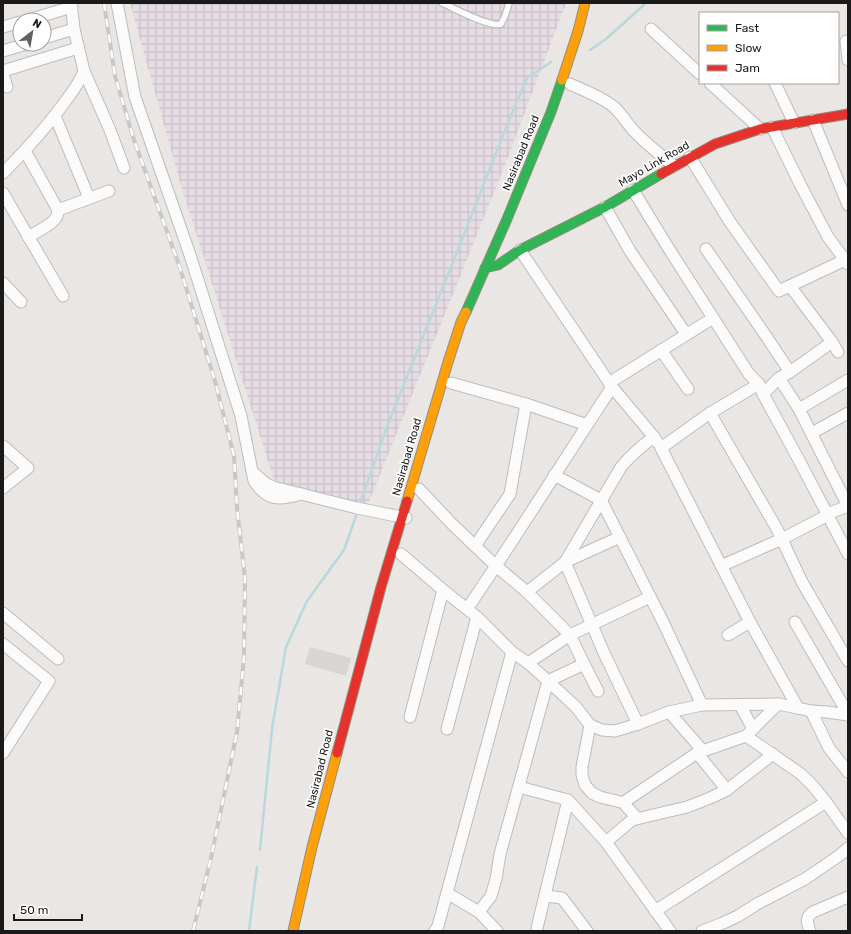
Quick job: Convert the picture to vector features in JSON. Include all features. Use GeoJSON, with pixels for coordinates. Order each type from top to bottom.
{"type":"FeatureCollection","features":[{"type":"Feature","properties":{"kind":"main road","name":"Nasirabad Road"},"geometry":{"type":"LineString","coordinates":[[400,558],[406,518],[450,356],[461,322],[521,186],[554,105],[576,39],[585,3]]}},
{"type":"Feature","properties":{"kind":"main road","name":"Nasirabad Road"},"geometry":{"type":"LineString","coordinates":[[551,136],[570,84],[593,3]]}},
{"type":"Feature","properties":{"kind":"main road","name":"Mayo Link Road"},"geometry":{"type":"LineString","coordinates":[[485,268],[496,268],[520,250],[605,207],[674,166],[715,144],[760,129],[848,114]]}},
{"type":"Feature","properties":{"kind":"main road"},"geometry":{"type":"LineString","coordinates":[[496,268],[503,252]]}},
{"type":"Feature","properties":{"kind":"main road","name":"Nasirabad Road"},"geometry":{"type":"LineString","coordinates":[[293,931],[312,847],[380,587],[406,518],[419,489],[452,379]]}},
{"type":"Feature","properties":{"kind":"street"},"geometry":{"type":"LineString","coordinates":[[117,3],[135,98],[190,256],[241,416],[254,481],[265,494],[280,499],[302,494],[357,508],[406,518]]}},
{"type":"Feature","properties":{"kind":"street"},"geometry":{"type":"LineString","coordinates":[[51,12],[71,5],[74,29],[84,71],[110,130],[124,168]]}},
{"type":"Feature","properties":{"kind":"street"},"geometry":{"type":"LineString","coordinates":[[52,36],[74,29]]}},
{"type":"Feature","properties":{"kind":"street"},"geometry":{"type":"LineString","coordinates":[[651,29],[699,73]]}},
{"type":"Feature","properties":{"kind":"street"},"geometry":{"type":"LineString","coordinates":[[846,41],[848,60]]}},
{"type":"Feature","properties":{"kind":"street"},"geometry":{"type":"LineString","coordinates":[[7,87],[3,72],[78,48]]}},
{"type":"Feature","properties":{"kind":"street"},"geometry":{"type":"LineString","coordinates":[[3,173],[25,151],[55,116],[80,82],[84,71]]}},
{"type":"Feature","properties":{"kind":"street"},"geometry":{"type":"LineString","coordinates":[[570,84],[605,100],[614,107],[634,131],[674,166]]}},
{"type":"Feature","properties":{"kind":"street"},"geometry":{"type":"LineString","coordinates":[[711,84],[760,129]]}},
{"type":"Feature","properties":{"kind":"street"},"geometry":{"type":"LineString","coordinates":[[775,84],[794,123]]}},
{"type":"Feature","properties":{"kind":"street"},"geometry":{"type":"LineString","coordinates":[[55,116],[89,198]]}},
{"type":"Feature","properties":{"kind":"street"},"geometry":{"type":"LineString","coordinates":[[813,120],[848,205]]}},
{"type":"Feature","properties":{"kind":"street"},"geometry":{"type":"LineString","coordinates":[[690,157],[730,222],[779,291],[845,257],[828,237],[772,127]]}},
{"type":"Feature","properties":{"kind":"street"},"geometry":{"type":"LineString","coordinates":[[25,151],[58,210],[56,218],[28,237]]}},
{"type":"Feature","properties":{"kind":"street"},"geometry":{"type":"LineString","coordinates":[[633,190],[669,250],[749,374],[761,389],[848,554]]}},
{"type":"Feature","properties":{"kind":"street"},"geometry":{"type":"LineString","coordinates":[[58,210],[109,191]]}},
{"type":"Feature","properties":{"kind":"street"},"geometry":{"type":"LineString","coordinates":[[3,193],[63,296]]}},
{"type":"Feature","properties":{"kind":"street"},"geometry":{"type":"LineString","coordinates":[[605,207],[630,250],[686,334]]}},
{"type":"Feature","properties":{"kind":"street"},"geometry":{"type":"LineString","coordinates":[[706,249],[790,372]]}},
{"type":"Feature","properties":{"kind":"street"},"geometry":{"type":"LineString","coordinates":[[520,250],[610,385],[654,437],[661,448],[750,622],[798,708]]}},
{"type":"Feature","properties":{"kind":"street"},"geometry":{"type":"LineString","coordinates":[[3,282],[21,302]]}},
{"type":"Feature","properties":{"kind":"street"},"geometry":{"type":"LineString","coordinates":[[790,286],[838,352]]}},
{"type":"Feature","properties":{"kind":"street"},"geometry":{"type":"LineString","coordinates":[[467,609],[587,425],[610,385],[686,334],[713,318]]}},
{"type":"Feature","properties":{"kind":"street"},"geometry":{"type":"LineString","coordinates":[[661,448],[710,413],[761,389],[790,372],[832,342]]}},
{"type":"Feature","properties":{"kind":"street"},"geometry":{"type":"LineString","coordinates":[[662,350],[688,389]]}},
{"type":"Feature","properties":{"kind":"street"},"geometry":{"type":"LineString","coordinates":[[721,566],[782,539],[847,502],[843,484],[812,434],[799,408],[778,378]]}},
{"type":"Feature","properties":{"kind":"street"},"geometry":{"type":"LineString","coordinates":[[452,379],[587,425]]}},
{"type":"Feature","properties":{"kind":"street"},"geometry":{"type":"LineString","coordinates":[[799,408],[848,380]]}},
{"type":"Feature","properties":{"kind":"street"},"geometry":{"type":"LineString","coordinates":[[475,546],[510,494],[526,404]]}},
{"type":"Feature","properties":{"kind":"street"},"geometry":{"type":"LineString","coordinates":[[710,413],[777,528],[802,582],[848,661]]}},
{"type":"Feature","properties":{"kind":"street"},"geometry":{"type":"LineString","coordinates":[[812,434],[848,413]]}},
{"type":"Feature","properties":{"kind":"street"},"geometry":{"type":"LineString","coordinates":[[565,562],[622,467],[630,456],[654,437]]}},
{"type":"Feature","properties":{"kind":"street"},"geometry":{"type":"LineString","coordinates":[[3,446],[28,468],[3,488]]}},
{"type":"Feature","properties":{"kind":"street"},"geometry":{"type":"LineString","coordinates":[[554,475],[601,500],[663,622],[702,705]]}},
{"type":"Feature","properties":{"kind":"street"},"geometry":{"type":"LineString","coordinates":[[419,489],[452,524],[496,566],[527,592],[570,635],[598,691]]}},
{"type":"Feature","properties":{"kind":"street"},"geometry":{"type":"LineString","coordinates":[[527,592],[565,562],[620,537]]}},
{"type":"Feature","properties":{"kind":"street"},"geometry":{"type":"LineString","coordinates":[[400,558],[477,617],[512,652],[528,663],[576,707],[590,725],[602,730],[615,731],[670,712],[702,705],[778,704],[811,711],[848,714]]}},
{"type":"Feature","properties":{"kind":"street"},"geometry":{"type":"LineString","coordinates":[[565,562],[604,653],[638,724]]}},
{"type":"Feature","properties":{"kind":"street"},"geometry":{"type":"LineString","coordinates":[[410,717],[443,590]]}},
{"type":"Feature","properties":{"kind":"street"},"geometry":{"type":"LineString","coordinates":[[528,663],[570,635],[650,596]]}},
{"type":"Feature","properties":{"kind":"street"},"geometry":{"type":"LineString","coordinates":[[3,613],[58,659]]}},
{"type":"Feature","properties":{"kind":"street"},"geometry":{"type":"LineString","coordinates":[[447,729],[477,617]]}},
{"type":"Feature","properties":{"kind":"street"},"geometry":{"type":"LineString","coordinates":[[728,635],[750,622]]}},
{"type":"Feature","properties":{"kind":"street"},"geometry":{"type":"LineString","coordinates":[[795,622],[848,714]]}},
{"type":"Feature","properties":{"kind":"street"},"geometry":{"type":"LineString","coordinates":[[3,644],[49,681],[3,753]]}},
{"type":"Feature","properties":{"kind":"street"},"geometry":{"type":"LineString","coordinates":[[435,931],[438,926],[512,652]]}},
{"type":"Feature","properties":{"kind":"street"},"geometry":{"type":"LineString","coordinates":[[479,912],[491,896],[496,879],[500,854],[548,681],[584,664]]}},
{"type":"Feature","properties":{"kind":"street"},"geometry":{"type":"LineString","coordinates":[[625,803],[627,800],[700,752],[749,732],[778,704]]}},
{"type":"Feature","properties":{"kind":"street"},"geometry":{"type":"LineString","coordinates":[[740,705],[749,732],[773,754],[801,774],[813,786],[848,833]]}},
{"type":"Feature","properties":{"kind":"street"},"geometry":{"type":"LineString","coordinates":[[811,711],[829,748],[848,772]]}},
{"type":"Feature","properties":{"kind":"street"},"geometry":{"type":"LineString","coordinates":[[670,712],[726,790]]}},
{"type":"Feature","properties":{"kind":"street"},"geometry":{"type":"LineString","coordinates":[[590,725],[582,766],[582,775],[585,785],[592,793],[600,798],[625,803],[637,818]]}},
{"type":"Feature","properties":{"kind":"street"},"geometry":{"type":"LineString","coordinates":[[606,842],[632,820],[687,807],[726,790],[773,754]]}},
{"type":"Feature","properties":{"kind":"street"},"geometry":{"type":"LineString","coordinates":[[519,786],[568,800],[606,842],[670,931]]}},
{"type":"Feature","properties":{"kind":"street"},"geometry":{"type":"LineString","coordinates":[[537,928],[568,800]]}},
{"type":"Feature","properties":{"kind":"street"},"geometry":{"type":"LineString","coordinates":[[655,910],[826,802]]}},
{"type":"Feature","properties":{"kind":"street"},"geometry":{"type":"LineString","coordinates":[[702,931],[738,916],[757,904],[805,879],[848,848]]}},
{"type":"Feature","properties":{"kind":"street"},"geometry":{"type":"LineString","coordinates":[[446,893],[479,912],[497,931]]}},
{"type":"Feature","properties":{"kind":"street"},"geometry":{"type":"LineString","coordinates":[[545,896],[562,898],[587,931]]}},
{"type":"Feature","properties":{"kind":"street"},"geometry":{"type":"LineString","coordinates":[[810,931],[807,924],[808,916],[810,914],[848,897]]}},
{"type":"Feature","properties":{"kind":"lane"},"geometry":{"type":"LineString","coordinates":[[442,3],[497,26],[501,24],[509,3]]}},
{"type":"Feature","properties":{"kind":"shaded area"},"geometry":{"type":"Polygon","coordinates":[[[130,3],[566,3],[504,168],[366,509],[274,480],[180,182],[130,3]]]}},
{"type":"Feature","properties":{"kind":"shaded area"},"geometry":{"type":"Polygon","coordinates":[[[310,647],[351,658],[346,676],[305,664],[310,647]]]}},
{"type":"Feature","properties":{"kind":"waterway"},"geometry":{"type":"LineString","coordinates":[[590,50],[606,39],[646,3]]}},
{"type":"Feature","properties":{"kind":"waterway"},"geometry":{"type":"LineString","coordinates":[[361,501],[386,429],[527,78],[551,62]]}},
{"type":"Feature","properties":{"kind":"waterway"},"geometry":{"type":"LineString","coordinates":[[260,850],[272,729],[286,647],[307,601],[344,550],[356,516]]}},
{"type":"Feature","properties":{"kind":"waterway"},"geometry":{"type":"LineString","coordinates":[[249,931],[257,867]]}},
{"type":"Feature","properties":{"kind":"railway"},"geometry":{"type":"LineString","coordinates":[[104,3],[115,76],[134,140],[179,265],[215,381],[234,456],[237,508],[245,578],[244,657],[237,732],[211,858],[193,931]]}},
{"type":"Feature","properties":{"kind":"traffic: fast"},"geometry":{"type":"LineString","coordinates":[[466,312],[507,219],[551,112],[562,80]]}},
{"type":"Feature","properties":{"kind":"traffic: fast"},"geometry":{"type":"LineString","coordinates":[[485,268],[498,265],[520,250],[605,207],[661,174]]}},
{"type":"Feature","properties":{"kind":"traffic: slow"},"geometry":{"type":"LineString","coordinates":[[562,80],[578,31],[585,3]]}},
{"type":"Feature","properties":{"kind":"traffic: slow"},"geometry":{"type":"LineString","coordinates":[[407,501],[448,362],[461,322],[466,312]]}},
{"type":"Feature","properties":{"kind":"traffic: slow"},"geometry":{"type":"LineString","coordinates":[[293,931],[312,847],[337,753]]}},
{"type":"Feature","properties":{"kind":"traffic: jam"},"geometry":{"type":"LineString","coordinates":[[661,174],[715,144],[760,129],[848,114]]}},
{"type":"Feature","properties":{"kind":"traffic: jam"},"geometry":{"type":"LineString","coordinates":[[337,753],[381,587],[407,501]]}}]}
